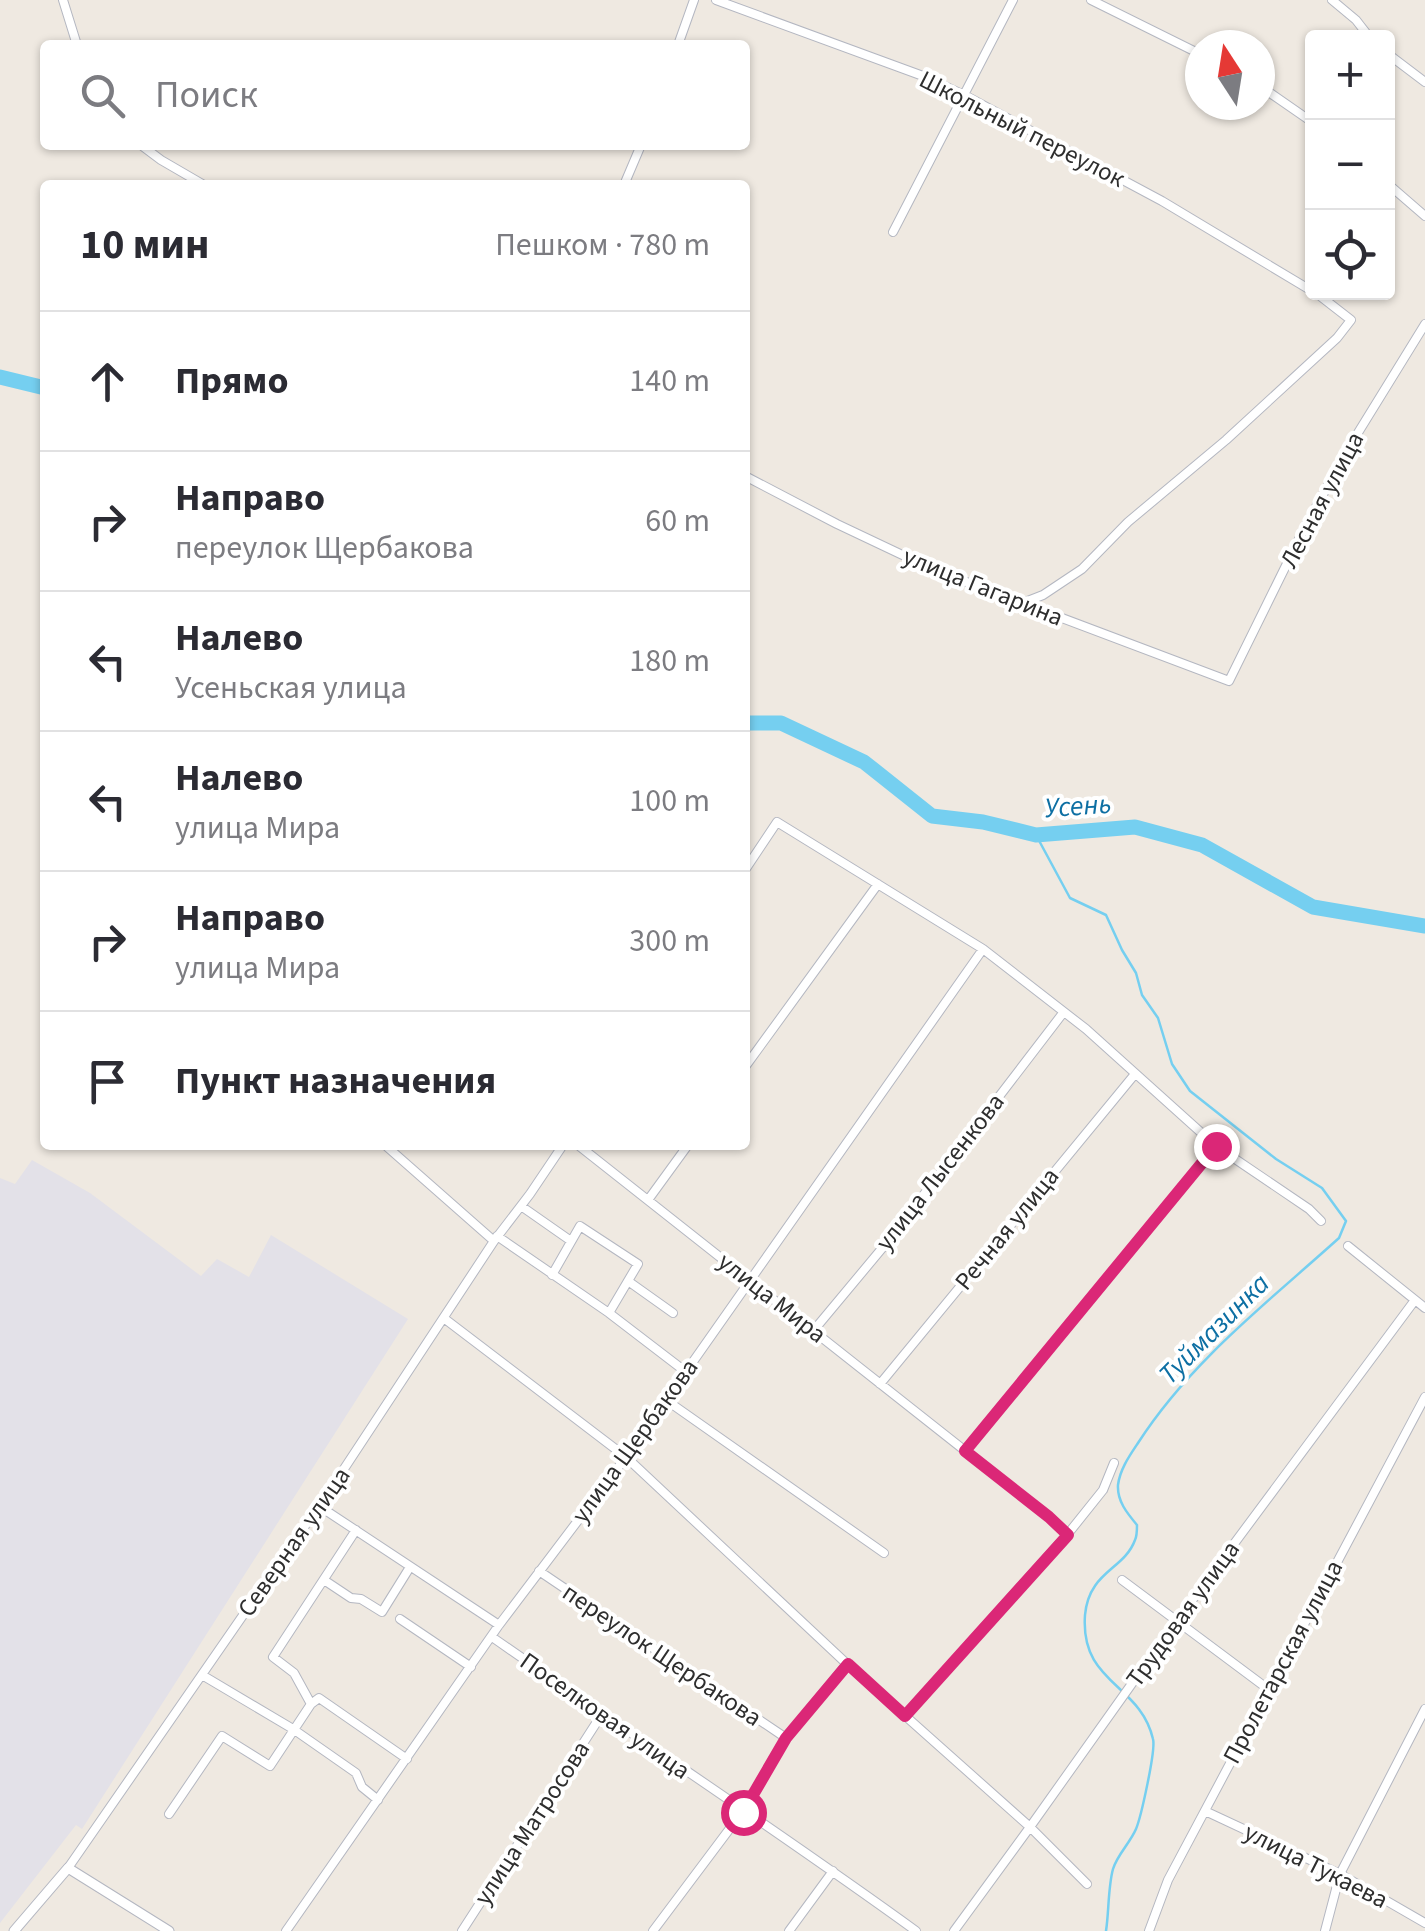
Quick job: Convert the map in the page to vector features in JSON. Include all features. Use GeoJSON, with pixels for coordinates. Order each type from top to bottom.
{"type":"FeatureCollection","features":[{"type":"Feature","properties":{"kind":"street"},"geometry":{"type":"LineString","coordinates":[[63,0],[75,40]]}},
{"type":"Feature","properties":{"kind":"street"},"geometry":{"type":"LineString","coordinates":[[680,40],[694,0]]}},
{"type":"Feature","properties":{"kind":"street","name":"Школьный переулок"},"geometry":{"type":"LineString","coordinates":[[716,0],[923,76],[964,95],[1162,202],[1305,287]]}},
{"type":"Feature","properties":{"kind":"street"},"geometry":{"type":"LineString","coordinates":[[893,232],[1013,0]]}},
{"type":"Feature","properties":{"kind":"street"},"geometry":{"type":"LineString","coordinates":[[1092,0],[1185,46]]}},
{"type":"Feature","properties":{"kind":"street"},"geometry":{"type":"LineString","coordinates":[[1332,0],[1364,30]]}},
{"type":"Feature","properties":{"kind":"street"},"geometry":{"type":"LineString","coordinates":[[1395,59],[1425,82]]}},
{"type":"Feature","properties":{"kind":"street"},"geometry":{"type":"LineString","coordinates":[[1275,96],[1309,120]]}},
{"type":"Feature","properties":{"kind":"street"},"geometry":{"type":"LineString","coordinates":[[147,150],[195,180]]}},
{"type":"Feature","properties":{"kind":"street"},"geometry":{"type":"LineString","coordinates":[[626,180],[639,150]]}},
{"type":"Feature","properties":{"kind":"street"},"geometry":{"type":"LineString","coordinates":[[1395,190],[1425,216]]}},
{"type":"Feature","properties":{"kind":"street","name":"Школьный переулок"},"geometry":{"type":"LineString","coordinates":[[1020,604],[1044,595],[1082,569],[1128,522],[1226,440],[1337,338],[1351,320],[1325,300]]}},
{"type":"Feature","properties":{"kind":"street","name":"Лесная улица"},"geometry":{"type":"LineString","coordinates":[[1229,682],[1305,526],[1425,324]]}},
{"type":"Feature","properties":{"kind":"street","name":"улица Гагарина"},"geometry":{"type":"LineString","coordinates":[[750,479],[932,569],[1229,682]]}},
{"type":"Feature","properties":{"kind":"street"},"geometry":{"type":"LineString","coordinates":[[750,862],[777,822],[878,884],[983,950],[1086,1029],[1216,1146],[1321,1221]]}},
{"type":"Feature","properties":{"kind":"street"},"geometry":{"type":"LineString","coordinates":[[750,1060],[878,884]]}},
{"type":"Feature","properties":{"kind":"street","name":"улица Щербакова"},"geometry":{"type":"LineString","coordinates":[[286,1931],[499,1626],[626,1456],[983,950]]}},
{"type":"Feature","properties":{"kind":"street","name":"улица Лысенкова"},"geometry":{"type":"LineString","coordinates":[[814,1330],[889,1240],[1063,1012]]}},
{"type":"Feature","properties":{"kind":"street","name":"Речная улица"},"geometry":{"type":"LineString","coordinates":[[880,1384],[1135,1074]]}},
{"type":"Feature","properties":{"kind":"street"},"geometry":{"type":"LineString","coordinates":[[965,1451],[1216,1146]]}},
{"type":"Feature","properties":{"kind":"street"},"geometry":{"type":"LineString","coordinates":[[390,1150],[495,1238],[608,1313],[686,1372]]}},
{"type":"Feature","properties":{"kind":"street","name":"Северная улица"},"geometry":{"type":"LineString","coordinates":[[14,1931],[68,1868],[559,1150]]}},
{"type":"Feature","properties":{"kind":"street","name":"улица Мира"},"geometry":{"type":"LineString","coordinates":[[584,1150],[1068,1535]]}},
{"type":"Feature","properties":{"kind":"street"},"geometry":{"type":"LineString","coordinates":[[648,1200],[684,1150]]}},
{"type":"Feature","properties":{"kind":"street"},"geometry":{"type":"LineString","coordinates":[[521,1206],[572,1242]]}},
{"type":"Feature","properties":{"kind":"street"},"geometry":{"type":"LineString","coordinates":[[552,1275],[580,1226],[638,1264],[608,1313]]}},
{"type":"Feature","properties":{"kind":"street"},"geometry":{"type":"LineString","coordinates":[[1348,1246],[1425,1308]]}},
{"type":"Feature","properties":{"kind":"street"},"geometry":{"type":"LineString","coordinates":[[628,1281],[673,1313]]}},
{"type":"Feature","properties":{"kind":"street","name":"Трудовая улица"},"geometry":{"type":"LineString","coordinates":[[954,1931],[1177,1620],[1415,1300]]}},
{"type":"Feature","properties":{"kind":"street"},"geometry":{"type":"LineString","coordinates":[[445,1319],[626,1456],[1086,1884]]}},
{"type":"Feature","properties":{"kind":"street","name":"Пролетарская улица"},"geometry":{"type":"LineString","coordinates":[[1151,1930],[1168,1880],[1425,1397]]}},
{"type":"Feature","properties":{"kind":"street"},"geometry":{"type":"LineString","coordinates":[[666,1400],[884,1553]]}},
{"type":"Feature","properties":{"kind":"street"},"geometry":{"type":"LineString","coordinates":[[905,1716],[1068,1535],[1103,1490],[1114,1462]]}},
{"type":"Feature","properties":{"kind":"street"},"geometry":{"type":"LineString","coordinates":[[319,1506],[499,1626]]}},
{"type":"Feature","properties":{"kind":"street"},"geometry":{"type":"LineString","coordinates":[[311,1704],[294,1672],[273,1658],[356,1530]]}},
{"type":"Feature","properties":{"kind":"street"},"geometry":{"type":"LineString","coordinates":[[324,1580],[382,1612],[410,1567]]}},
{"type":"Feature","properties":{"kind":"street","name":"переулок Щербакова"},"geometry":{"type":"LineString","coordinates":[[539,1571],[786,1738]]}},
{"type":"Feature","properties":{"kind":"street"},"geometry":{"type":"LineString","coordinates":[[1122,1580],[1268,1688]]}},
{"type":"Feature","properties":{"kind":"street"},"geometry":{"type":"LineString","coordinates":[[400,1619],[471,1666]]}},
{"type":"Feature","properties":{"kind":"street","name":"Поселковая улица"},"geometry":{"type":"LineString","coordinates":[[492,1636],[916,1931]]}},
{"type":"Feature","properties":{"kind":"street"},"geometry":{"type":"LineString","coordinates":[[653,1931],[743,1812],[786,1738],[848,1664]]}},
{"type":"Feature","properties":{"kind":"street"},"geometry":{"type":"LineString","coordinates":[[202,1675],[356,1772],[362,1786],[378,1800]]}},
{"type":"Feature","properties":{"kind":"street"},"geometry":{"type":"LineString","coordinates":[[169,1814],[222,1736],[270,1766],[319,1698],[407,1758]]}},
{"type":"Feature","properties":{"kind":"street"},"geometry":{"type":"LineString","coordinates":[[1326,1931],[1340,1874],[1425,1709]]}},
{"type":"Feature","properties":{"kind":"street","name":"улица Матросова"},"geometry":{"type":"LineString","coordinates":[[462,1931],[602,1714]]}},
{"type":"Feature","properties":{"kind":"street","name":"улица Тукаева"},"geometry":{"type":"LineString","coordinates":[[1205,1811],[1340,1874],[1425,1922]]}},
{"type":"Feature","properties":{"kind":"street"},"geometry":{"type":"LineString","coordinates":[[68,1868],[169,1931]]}},
{"type":"Feature","properties":{"kind":"street"},"geometry":{"type":"LineString","coordinates":[[789,1931],[833,1871]]}},
{"type":"Feature","properties":{"kind":"shaded area"},"geometry":{"type":"Polygon","coordinates":[[[32,1160],[90,1193],[201,1276],[217,1259],[249,1277],[271,1235],[408,1319],[82,1829],[76,1825],[0,1923],[0,1178],[15,1184],[32,1160]]]}},
{"type":"Feature","properties":{"kind":"waterway","name":"Усень"},"geometry":{"type":"LineString","coordinates":[[0,377],[40,387]]}},
{"type":"Feature","properties":{"kind":"waterway","name":"Усень"},"geometry":{"type":"LineString","coordinates":[[750,723],[781,723],[864,762],[932,816],[983,822],[1036,835],[1135,827],[1202,845],[1313,907],[1425,926]]}},
{"type":"Feature","properties":{"kind":"waterway","name":"Туймазинка"},"geometry":{"type":"LineString","coordinates":[[1036,835],[1070,898],[1106,915],[1136,973],[1142,995],[1158,1018],[1172,1064],[1190,1091],[1276,1159],[1322,1188],[1346,1221],[1339,1238],[1231,1334],[1181,1386],[1138,1443],[1121,1473],[1119,1496],[1137,1525],[1136,1537],[1130,1550],[1093,1589],[1085,1615],[1086,1638],[1101,1670],[1146,1720],[1153,1746],[1138,1822],[1113,1869],[1106,1931]]}},
{"type":"Feature","properties":{"kind":"route"},"geometry":{"type":"LineString","coordinates":[[743,1812],[786,1738],[848,1664],[905,1716],[1068,1535],[965,1451],[1216,1146]]}}]}
